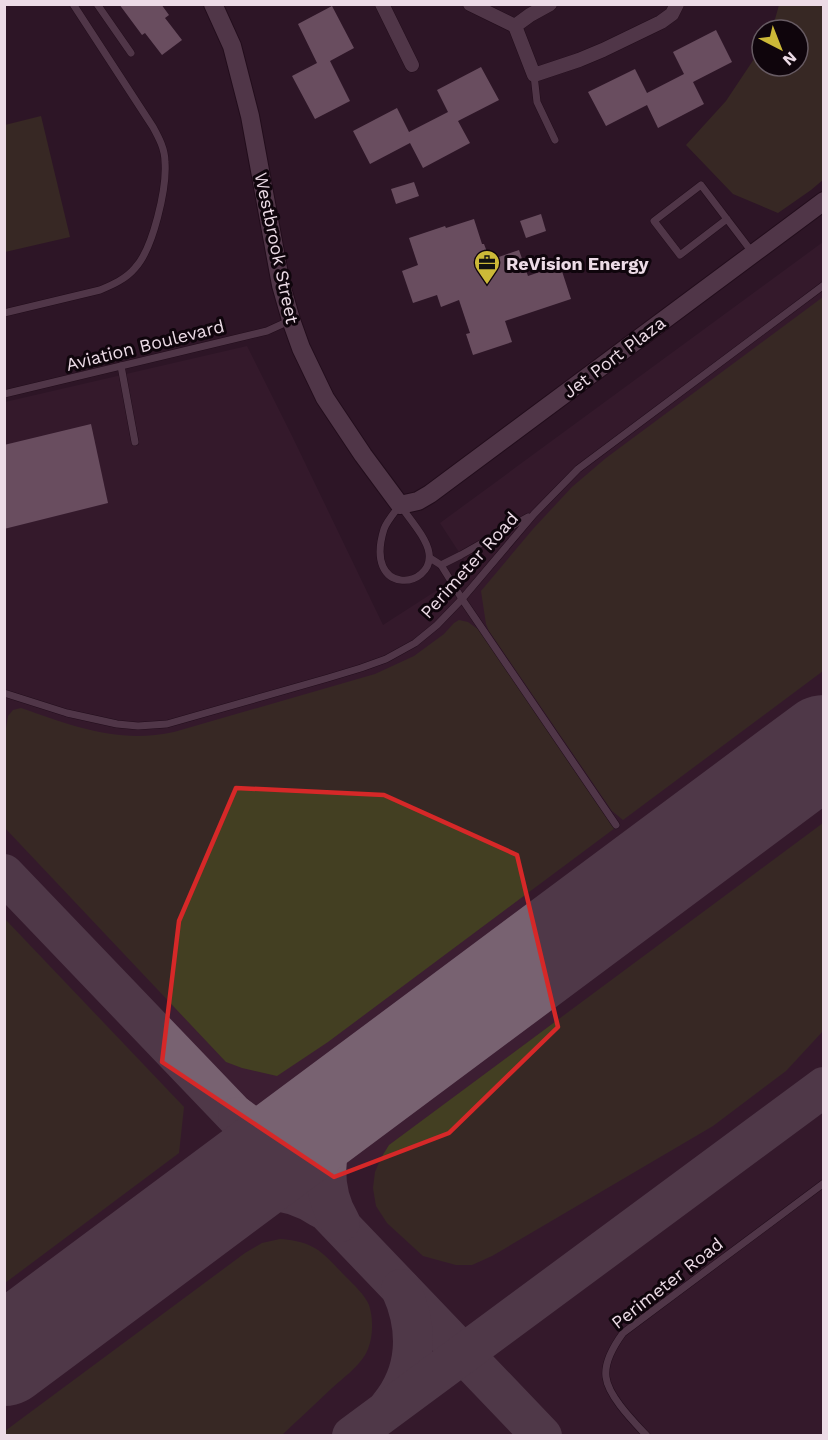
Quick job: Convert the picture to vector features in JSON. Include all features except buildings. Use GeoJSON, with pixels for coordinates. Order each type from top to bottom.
{"type":"FeatureCollection","features":[{"type":"Feature","properties":{"kind":"street","name":"Westbrook Street"},"geometry":{"type":"LineString","coordinates":[[213,4],[232,46],[250,116],[281,285],[301,348],[325,398],[399,505]]}},
{"type":"Feature","properties":{"kind":"street"},"geometry":{"type":"LineString","coordinates":[[382,4],[412,65]]}},
{"type":"Feature","properties":{"kind":"street"},"geometry":{"type":"LineString","coordinates":[[470,4],[515,26],[534,75],[603,50],[661,22],[672,14],[677,4]]}},
{"type":"Feature","properties":{"kind":"street"},"geometry":{"type":"LineString","coordinates":[[515,26],[550,4]]}},
{"type":"Feature","properties":{"kind":"street","name":"Jet Port Plaza"},"geometry":{"type":"LineString","coordinates":[[399,505],[418,501],[430,494],[824,201]]}},
{"type":"Feature","properties":{"kind":"lane"},"geometry":{"type":"LineString","coordinates":[[4,313],[113,285],[135,268],[149,245],[160,204],[165,175],[165,159],[161,143],[73,4]]}},
{"type":"Feature","properties":{"kind":"lane"},"geometry":{"type":"LineString","coordinates":[[97,4],[132,53]]}},
{"type":"Feature","properties":{"kind":"lane"},"geometry":{"type":"LineString","coordinates":[[534,75],[537,102],[555,140]]}},
{"type":"Feature","properties":{"kind":"lane"},"geometry":{"type":"LineString","coordinates":[[727,219],[680,255],[654,221],[701,184],[727,219],[753,254]]}},
{"type":"Feature","properties":{"kind":"lane","name":"Perimeter Road"},"geometry":{"type":"LineString","coordinates":[[4,693],[67,713],[117,724],[138,726],[167,724],[339,675],[386,659],[415,643],[437,625],[554,492],[587,462],[824,285]]}},
{"type":"Feature","properties":{"kind":"lane","name":"Aviation Boulevard"},"geometry":{"type":"LineString","coordinates":[[4,394],[267,331],[291,320]]}},
{"type":"Feature","properties":{"kind":"lane"},"geometry":{"type":"LineString","coordinates":[[121,366],[135,442]]}},
{"type":"Feature","properties":{"kind":"lane"},"geometry":{"type":"LineString","coordinates":[[399,505],[426,542],[430,558],[423,573],[408,580],[392,577],[381,565],[380,557],[385,527],[399,505]]}},
{"type":"Feature","properties":{"kind":"lane"},"geometry":{"type":"LineString","coordinates":[[441,565],[534,514]]}},
{"type":"Feature","properties":{"kind":"lane"},"geometry":{"type":"LineString","coordinates":[[430,558],[441,565],[616,825]]}},
{"type":"Feature","properties":{"kind":"lane","name":"Perimeter Road"},"geometry":{"type":"LineString","coordinates":[[647,1436],[613,1396],[606,1377],[615,1345],[623,1333],[824,1183]]}},
{"type":"Feature","properties":{"kind":"highlighted area"},"geometry":{"type":"Polygon","coordinates":[[[236,788],[384,795],[517,855],[558,1027],[449,1133],[334,1177],[162,1062],[179,921],[236,788]]]}},
{"type":"Feature","properties":{"kind":"shaded area"},"geometry":{"type":"Polygon","coordinates":[[[779,5],[823,5],[824,179],[778,213],[733,194],[686,145],[726,101],[750,65],[750,78],[810,78],[810,18],[775,18],[779,5]]]}},
{"type":"Feature","properties":{"kind":"shaded area"},"geometry":{"type":"Polygon","coordinates":[[[41,116],[70,237],[5,252],[5,125],[41,116]]]}},
{"type":"Feature","properties":{"kind":"shaded area"},"geometry":{"type":"Polygon","coordinates":[[[823,242],[823,1435],[5,1435],[5,402],[247,346],[383,625],[470,569],[440,523],[823,242]]]}},
{"type":"Feature","properties":{"kind":"shaded area"},"geometry":{"type":"Polygon","coordinates":[[[823,297],[823,671],[623,820],[612,811],[489,631],[481,591],[572,487],[606,458],[823,297]]]}},
{"type":"Feature","properties":{"kind":"shaded area"},"geometry":{"type":"Polygon","coordinates":[[[459,620],[468,622],[479,630],[615,828],[328,1042],[277,1076],[226,1062],[5,828],[5,734],[8,716],[13,710],[21,708],[77,727],[115,734],[134,736],[174,732],[375,674],[414,656],[459,620]]]}},
{"type":"Feature","properties":{"kind":"shaded area"},"geometry":{"type":"Polygon","coordinates":[[[823,823],[823,1031],[786,1071],[713,1126],[492,1256],[472,1265],[456,1265],[423,1256],[387,1223],[376,1206],[373,1188],[375,1172],[389,1145],[823,823]]]}},
{"type":"Feature","properties":{"kind":"shaded area"},"geometry":{"type":"Polygon","coordinates":[[[5,919],[184,1107],[179,1153],[5,1283],[5,919]]]}},
{"type":"Feature","properties":{"kind":"shaded area"},"geometry":{"type":"Polygon","coordinates":[[[280,1239],[302,1243],[324,1255],[365,1297],[371,1311],[372,1324],[370,1344],[362,1360],[282,1435],[5,1435],[5,1431],[245,1253],[262,1243],[280,1239]]]}},
{"type":"Feature","properties":{"kind":"taxiway"},"geometry":{"type":"LineString","coordinates":[[4,874],[542,1436]]}},
{"type":"Feature","properties":{"kind":"taxiway"},"geometry":{"type":"LineString","coordinates":[[340,1222],[329,1197],[327,1157],[341,1119],[367,1086]]}},
{"type":"Feature","properties":{"kind":"taxiway"},"geometry":{"type":"LineString","coordinates":[[352,1436],[824,1087]]}},
{"type":"Feature","properties":{"kind":"taxiway"},"geometry":{"type":"LineString","coordinates":[[238,1117],[253,1127],[280,1132],[307,1127],[327,1115]]}},
{"type":"Feature","properties":{"kind":"taxiway"},"geometry":{"type":"LineString","coordinates":[[207,1204],[251,1192],[278,1191],[292,1194],[321,1208]]}},
{"type":"Feature","properties":{"kind":"taxiway"},"geometry":{"type":"LineString","coordinates":[[389,1407],[399,1394],[406,1379],[413,1350],[411,1319],[401,1289]]}},
{"type":"Feature","properties":{"kind":"runway"},"geometry":{"type":"LineString","coordinates":[[4,1356],[824,745]]}},
{"type":"Feature","properties":{"kind":"place","name":"ReVision Energy"},"geometry":{"type":"Point","coordinates":[487,286]}}]}
